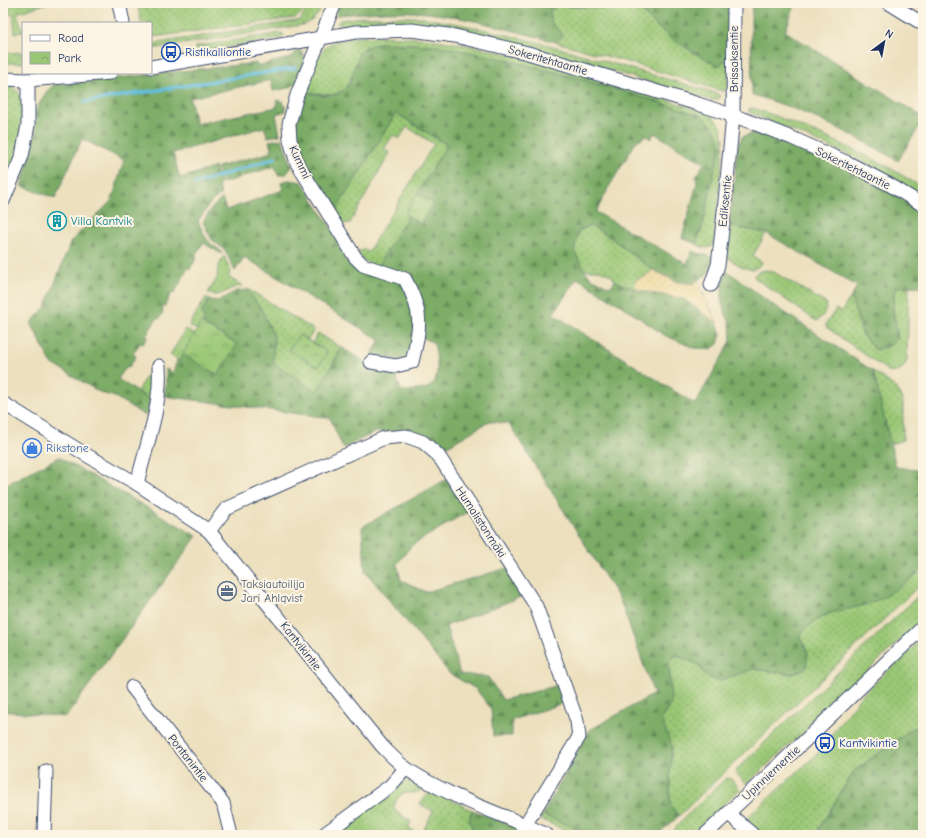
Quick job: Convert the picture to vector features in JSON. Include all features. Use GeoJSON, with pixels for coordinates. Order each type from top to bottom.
{"type":"FeatureCollection","features":[{"type":"Feature","properties":{"kind":"street"},"geometry":{"type":"LineString","coordinates":[[119,3],[123,22]]}},
{"type":"Feature","properties":{"kind":"street"},"geometry":{"type":"LineString","coordinates":[[321,37],[335,3]]}},
{"type":"Feature","properties":{"kind":"street","name":"Brissaksentie"},"geometry":{"type":"LineString","coordinates":[[734,3],[734,116]]}},
{"type":"Feature","properties":{"kind":"street"},"geometry":{"type":"LineString","coordinates":[[889,3],[923,24]]}},
{"type":"Feature","properties":{"kind":"street","name":"Sokeritehtaantie"},"geometry":{"type":"LineString","coordinates":[[152,67],[356,32],[412,30],[454,36],[528,53],[734,116],[792,138],[850,164],[890,185],[923,205]]}},
{"type":"Feature","properties":{"kind":"street","name":"Kummi"},"geometry":{"type":"LineString","coordinates":[[321,37],[297,95],[289,124],[290,140],[297,163],[355,257],[363,265],[405,279],[417,304],[420,324],[419,337],[412,362],[396,366],[371,362]]}},
{"type":"Feature","properties":{"kind":"street"},"geometry":{"type":"LineString","coordinates":[[3,79],[28,80],[98,74]]}},
{"type":"Feature","properties":{"kind":"street"},"geometry":{"type":"LineString","coordinates":[[3,201],[22,156],[28,125],[28,80]]}},
{"type":"Feature","properties":{"kind":"street","name":"Ediksentie"},"geometry":{"type":"LineString","coordinates":[[711,285],[718,265],[734,116]]}},
{"type":"Feature","properties":{"kind":"street"},"geometry":{"type":"LineString","coordinates":[[137,484],[157,406],[160,381],[158,366]]}},
{"type":"Feature","properties":{"kind":"street","name":"Kantvikintie"},"geometry":{"type":"LineString","coordinates":[[3,404],[137,484],[209,531],[382,746],[406,768],[441,789],[482,808],[548,835]]}},
{"type":"Feature","properties":{"kind":"street","name":"Humalistonmäki"},"geometry":{"type":"LineString","coordinates":[[209,531],[226,509],[384,438],[406,436],[423,442],[438,455],[536,606],[577,721],[579,737],[525,825]]}},
{"type":"Feature","properties":{"kind":"street","name":"Upinniementie"},"geometry":{"type":"LineString","coordinates":[[705,835],[923,627]]}},
{"type":"Feature","properties":{"kind":"street","name":"Pontanintie"},"geometry":{"type":"LineString","coordinates":[[132,687],[223,803],[231,835]]}},
{"type":"Feature","properties":{"kind":"street"},"geometry":{"type":"LineString","coordinates":[[323,835],[390,786],[406,768]]}},
{"type":"Feature","properties":{"kind":"street"},"geometry":{"type":"LineString","coordinates":[[44,835],[46,770]]}},
{"type":"Feature","properties":{"kind":"street"},"geometry":{"type":"LineString","coordinates":[[728,813],[753,835]]}},
{"type":"Feature","properties":{"kind":"green space"},"geometry":{"type":"Polygon","coordinates":[[[3,3],[48,3],[17,13],[22,32],[15,33],[13,14],[3,15],[3,3]]]}},
{"type":"Feature","properties":{"kind":"green space"},"geometry":{"type":"Polygon","coordinates":[[[151,3],[306,3],[302,13],[295,18],[152,37],[152,22],[141,22],[138,5],[151,3]]]}},
{"type":"Feature","properties":{"kind":"green space"},"geometry":{"type":"Polygon","coordinates":[[[339,3],[729,3],[729,57],[718,66],[687,48],[667,34],[641,10],[557,6],[550,10],[550,19],[563,36],[556,42],[484,23],[430,13],[393,12],[338,15],[336,13],[339,3]]]}},
{"type":"Feature","properties":{"kind":"green space"},"geometry":{"type":"Polygon","coordinates":[[[753,3],[796,3],[785,31],[923,117],[923,120],[898,161],[827,123],[789,107],[752,95],[751,19],[753,3]]]}},
{"type":"Feature","properties":{"kind":"green space"},"geometry":{"type":"Polygon","coordinates":[[[309,6],[319,10],[319,13],[311,21],[302,25],[152,49],[152,44],[300,20],[309,6]]]}},
{"type":"Feature","properties":{"kind":"green space"},"geometry":{"type":"Polygon","coordinates":[[[557,6],[641,10],[667,34],[687,48],[718,66],[729,57],[728,86],[726,90],[722,91],[556,42],[562,36],[550,19],[550,10],[557,6]]]}},
{"type":"Feature","properties":{"kind":"green space"},"geometry":{"type":"Polygon","coordinates":[[[364,17],[419,17],[473,27],[549,45],[715,93],[719,95],[720,98],[710,100],[482,35],[427,25],[388,23],[345,26],[338,24],[340,20],[364,17]]]}},
{"type":"Feature","properties":{"kind":"green space"},"geometry":{"type":"Polygon","coordinates":[[[282,33],[284,36],[279,39],[215,49],[196,49],[195,47],[198,46],[282,33]]]}},
{"type":"Feature","properties":{"kind":"green space"},"geometry":{"type":"Polygon","coordinates":[[[379,36],[429,39],[471,46],[541,62],[711,114],[721,126],[724,139],[715,242],[711,247],[704,248],[696,244],[702,227],[714,170],[718,160],[700,115],[578,78],[499,58],[434,45],[381,43],[364,48],[360,53],[354,72],[345,90],[333,95],[304,92],[314,66],[321,53],[330,44],[340,40],[379,36]]]}},
{"type":"Feature","properties":{"kind":"green space"},"geometry":{"type":"Polygon","coordinates":[[[381,43],[434,45],[499,58],[578,78],[701,115],[710,123],[719,138],[720,154],[696,244],[682,238],[697,183],[696,177],[704,163],[654,133],[651,139],[645,135],[641,140],[638,139],[607,190],[596,212],[687,264],[692,251],[712,257],[715,262],[713,269],[693,284],[677,282],[653,270],[603,232],[590,226],[579,230],[574,251],[586,272],[593,279],[610,287],[615,281],[637,290],[684,299],[717,323],[721,334],[718,344],[711,349],[694,348],[664,335],[625,308],[577,278],[553,314],[695,404],[731,341],[730,323],[722,305],[722,288],[726,270],[772,304],[873,371],[896,467],[923,471],[923,567],[910,579],[888,595],[860,606],[826,615],[810,625],[799,636],[808,652],[806,668],[793,674],[753,669],[719,681],[706,676],[699,665],[676,655],[669,662],[671,703],[661,719],[672,746],[670,805],[679,816],[657,835],[592,835],[543,815],[588,731],[654,694],[620,600],[509,424],[490,421],[441,450],[420,433],[409,431],[376,432],[343,448],[330,418],[164,396],[166,369],[173,373],[177,360],[180,361],[183,354],[218,375],[236,344],[205,325],[202,311],[209,300],[219,301],[236,291],[247,290],[260,307],[274,336],[273,363],[317,391],[342,348],[371,365],[394,369],[401,391],[423,389],[433,384],[437,373],[434,343],[422,337],[422,302],[413,280],[405,273],[377,267],[408,216],[420,224],[433,203],[417,194],[447,145],[396,113],[334,214],[307,167],[298,142],[296,129],[296,116],[304,92],[325,95],[340,93],[345,89],[349,82],[359,54],[363,49],[381,43]]]}},
{"type":"Feature","properties":{"kind":"green space"},"geometry":{"type":"Polygon","coordinates":[[[297,50],[302,52],[305,57],[304,64],[296,84],[288,88],[273,91],[271,80],[190,98],[196,124],[277,107],[277,100],[283,102],[286,111],[276,114],[280,135],[268,137],[264,127],[173,153],[180,178],[216,167],[221,184],[218,185],[221,194],[211,202],[198,221],[207,239],[211,244],[220,250],[222,254],[203,243],[195,256],[197,257],[190,269],[188,268],[174,294],[172,293],[162,310],[163,312],[159,319],[157,318],[146,336],[148,337],[143,344],[140,343],[133,354],[136,356],[129,367],[127,366],[118,379],[153,402],[150,414],[144,415],[115,397],[101,393],[51,363],[31,323],[46,306],[71,241],[112,200],[124,160],[82,139],[55,198],[21,186],[36,132],[35,114],[47,91],[53,85],[256,63],[257,66],[290,58],[297,50]]]}},
{"type":"Feature","properties":{"kind":"green space"},"geometry":{"type":"Polygon","coordinates":[[[3,52],[22,52],[22,63],[3,63],[3,52]]]}},
{"type":"Feature","properties":{"kind":"green space"},"geometry":{"type":"Polygon","coordinates":[[[3,86],[14,89],[20,95],[22,109],[22,134],[20,146],[3,189],[3,173],[5,169],[3,168],[3,86]]]}},
{"type":"Feature","properties":{"kind":"green space"},"geometry":{"type":"Polygon","coordinates":[[[752,108],[776,116],[835,141],[887,166],[923,188],[923,197],[862,161],[749,112],[749,109],[752,108]]]}},
{"type":"Feature","properties":{"kind":"green space"},"geometry":{"type":"Polygon","coordinates":[[[396,113],[447,145],[405,214],[408,216],[377,267],[363,260],[356,249],[361,252],[363,249],[368,252],[434,144],[407,127],[399,139],[393,135],[384,149],[390,153],[350,223],[342,224],[338,221],[334,214],[396,113]]]}},
{"type":"Feature","properties":{"kind":"green space"},"geometry":{"type":"Polygon","coordinates":[[[755,132],[768,134],[848,169],[896,195],[923,212],[923,286],[895,287],[893,309],[898,339],[889,346],[875,350],[863,336],[851,297],[857,286],[766,233],[729,226],[738,145],[742,137],[755,132]]]}},
{"type":"Feature","properties":{"kind":"green space"},"geometry":{"type":"Polygon","coordinates":[[[282,139],[292,167],[286,174],[278,175],[275,166],[223,183],[218,167],[272,152],[269,141],[282,139]]]}},
{"type":"Feature","properties":{"kind":"green space"},"geometry":{"type":"Polygon","coordinates":[[[289,180],[302,182],[351,259],[402,279],[415,316],[409,361],[371,356],[380,340],[244,257],[235,271],[225,250],[212,240],[203,222],[212,208],[222,198],[226,210],[283,190],[281,182],[289,180]]]}},
{"type":"Feature","properties":{"kind":"green space"},"geometry":{"type":"Polygon","coordinates":[[[417,194],[433,203],[420,224],[405,214],[417,194]]]}},
{"type":"Feature","properties":{"kind":"green space"},"geometry":{"type":"Polygon","coordinates":[[[590,226],[603,232],[653,270],[644,278],[638,279],[634,283],[637,290],[615,281],[611,275],[599,270],[585,270],[574,251],[579,230],[590,226]]]}},
{"type":"Feature","properties":{"kind":"green space"},"geometry":{"type":"Polygon","coordinates":[[[729,226],[766,233],[753,256],[762,262],[758,267],[754,269],[744,268],[727,257],[729,226]]]}},
{"type":"Feature","properties":{"kind":"green space"},"geometry":{"type":"Polygon","coordinates":[[[224,256],[231,272],[228,277],[243,286],[234,287],[218,295],[208,293],[217,278],[218,267],[224,256]]]}},
{"type":"Feature","properties":{"kind":"green space"},"geometry":{"type":"Polygon","coordinates":[[[760,271],[772,271],[827,304],[825,312],[822,316],[816,321],[755,278],[754,275],[760,271]]]}},
{"type":"Feature","properties":{"kind":"green space"},"geometry":{"type":"Polygon","coordinates":[[[909,286],[907,360],[899,371],[891,373],[826,327],[826,324],[836,309],[841,312],[851,297],[863,336],[898,339],[893,309],[895,287],[909,286]]]}},
{"type":"Feature","properties":{"kind":"green space"},"geometry":{"type":"Polygon","coordinates":[[[248,289],[314,330],[308,340],[299,335],[312,343],[318,333],[342,348],[317,392],[273,363],[274,336],[260,307],[247,290],[248,289]]]}},
{"type":"Feature","properties":{"kind":"green space"},"geometry":{"type":"Polygon","coordinates":[[[206,297],[209,300],[202,311],[205,325],[201,323],[197,330],[189,325],[206,297]]]}},
{"type":"Feature","properties":{"kind":"green space"},"geometry":{"type":"Polygon","coordinates":[[[201,323],[237,344],[218,375],[183,354],[201,323]]]}},
{"type":"Feature","properties":{"kind":"green space"},"geometry":{"type":"Polygon","coordinates":[[[186,329],[195,335],[180,361],[170,355],[186,329]]]}},
{"type":"Feature","properties":{"kind":"green space"},"geometry":{"type":"Polygon","coordinates":[[[299,335],[327,352],[318,367],[289,350],[299,335]]]}},
{"type":"Feature","properties":{"kind":"green space"},"geometry":{"type":"Polygon","coordinates":[[[152,367],[155,377],[153,402],[137,391],[152,367]]]}},
{"type":"Feature","properties":{"kind":"green space"},"geometry":{"type":"Polygon","coordinates":[[[873,371],[895,387],[900,395],[903,402],[903,440],[890,444],[873,371]]]}},
{"type":"Feature","properties":{"kind":"green space"},"geometry":{"type":"Polygon","coordinates":[[[59,457],[197,536],[66,717],[3,711],[3,486],[59,457]]]}},
{"type":"Feature","properties":{"kind":"green space"},"geometry":{"type":"Polygon","coordinates":[[[447,479],[469,511],[412,545],[397,564],[401,580],[426,592],[507,568],[523,596],[446,626],[460,674],[488,677],[503,700],[559,685],[564,703],[512,720],[512,736],[493,736],[491,709],[476,689],[450,674],[365,571],[362,527],[447,479]]]}},
{"type":"Feature","properties":{"kind":"green space"},"geometry":{"type":"Polygon","coordinates":[[[923,567],[923,582],[679,816],[670,805],[670,777],[661,719],[671,703],[669,662],[676,655],[699,665],[706,676],[718,681],[753,669],[793,674],[808,652],[799,636],[809,625],[830,613],[865,605],[917,574],[923,567]]]}},
{"type":"Feature","properties":{"kind":"green space"},"geometry":{"type":"Polygon","coordinates":[[[923,591],[923,618],[802,734],[746,784],[735,772],[737,769],[923,591]]]}},
{"type":"Feature","properties":{"kind":"green space"},"geometry":{"type":"Polygon","coordinates":[[[923,637],[923,721],[854,771],[815,835],[760,835],[749,826],[749,816],[832,740],[830,736],[861,696],[923,637]]]}},
{"type":"Feature","properties":{"kind":"green space"},"geometry":{"type":"Polygon","coordinates":[[[923,721],[923,835],[815,835],[854,771],[923,721]]]}},
{"type":"Feature","properties":{"kind":"green space"},"geometry":{"type":"Polygon","coordinates":[[[726,778],[731,779],[740,789],[694,835],[670,835],[683,819],[726,778]]]}},
{"type":"Feature","properties":{"kind":"green space"},"geometry":{"type":"Polygon","coordinates":[[[412,779],[425,786],[418,792],[403,793],[398,798],[394,809],[411,821],[408,828],[421,835],[330,835],[397,785],[405,780],[412,779]]]}},
{"type":"Feature","properties":{"kind":"green space"},"geometry":{"type":"Polygon","coordinates":[[[430,791],[434,791],[472,810],[469,820],[475,835],[421,835],[433,811],[420,804],[430,791]]]}},
{"type":"Feature","properties":{"kind":"green space"},"geometry":{"type":"Polygon","coordinates":[[[472,810],[526,830],[521,835],[475,835],[469,820],[472,810]]]}},
{"type":"Feature","properties":{"kind":"green space"},"geometry":{"type":"Polygon","coordinates":[[[543,815],[592,835],[574,835],[539,818],[543,815]]]}},
{"type":"Feature","properties":{"kind":"sand"},"geometry":{"type":"Polygon","coordinates":[[[653,270],[677,282],[693,284],[697,280],[717,323],[684,299],[637,290],[634,283],[637,279],[644,277],[653,270]]]}},
{"type":"Feature","properties":{"kind":"waterway"},"geometry":{"type":"LineString","coordinates":[[84,102],[295,68]]}},
{"type":"Feature","properties":{"kind":"waterway"},"geometry":{"type":"LineString","coordinates":[[195,184],[275,158]]}},
{"type":"Feature","properties":{"kind":"place","name":"Ristikalliontie"},"geometry":{"type":"Point","coordinates":[171,52]}},
{"type":"Feature","properties":{"kind":"place","name":"Villa Kantvik"},"geometry":{"type":"Point","coordinates":[57,221]}},
{"type":"Feature","properties":{"kind":"place","name":"Rikstone"},"geometry":{"type":"Point","coordinates":[32,448]}},
{"type":"Feature","properties":{"kind":"place","name":"Taksiautoilija Jari Ahlqvist"},"geometry":{"type":"Point","coordinates":[227,591]}},
{"type":"Feature","properties":{"kind":"place","name":"Kantvikintie"},"geometry":{"type":"Point","coordinates":[825,743]}}]}
